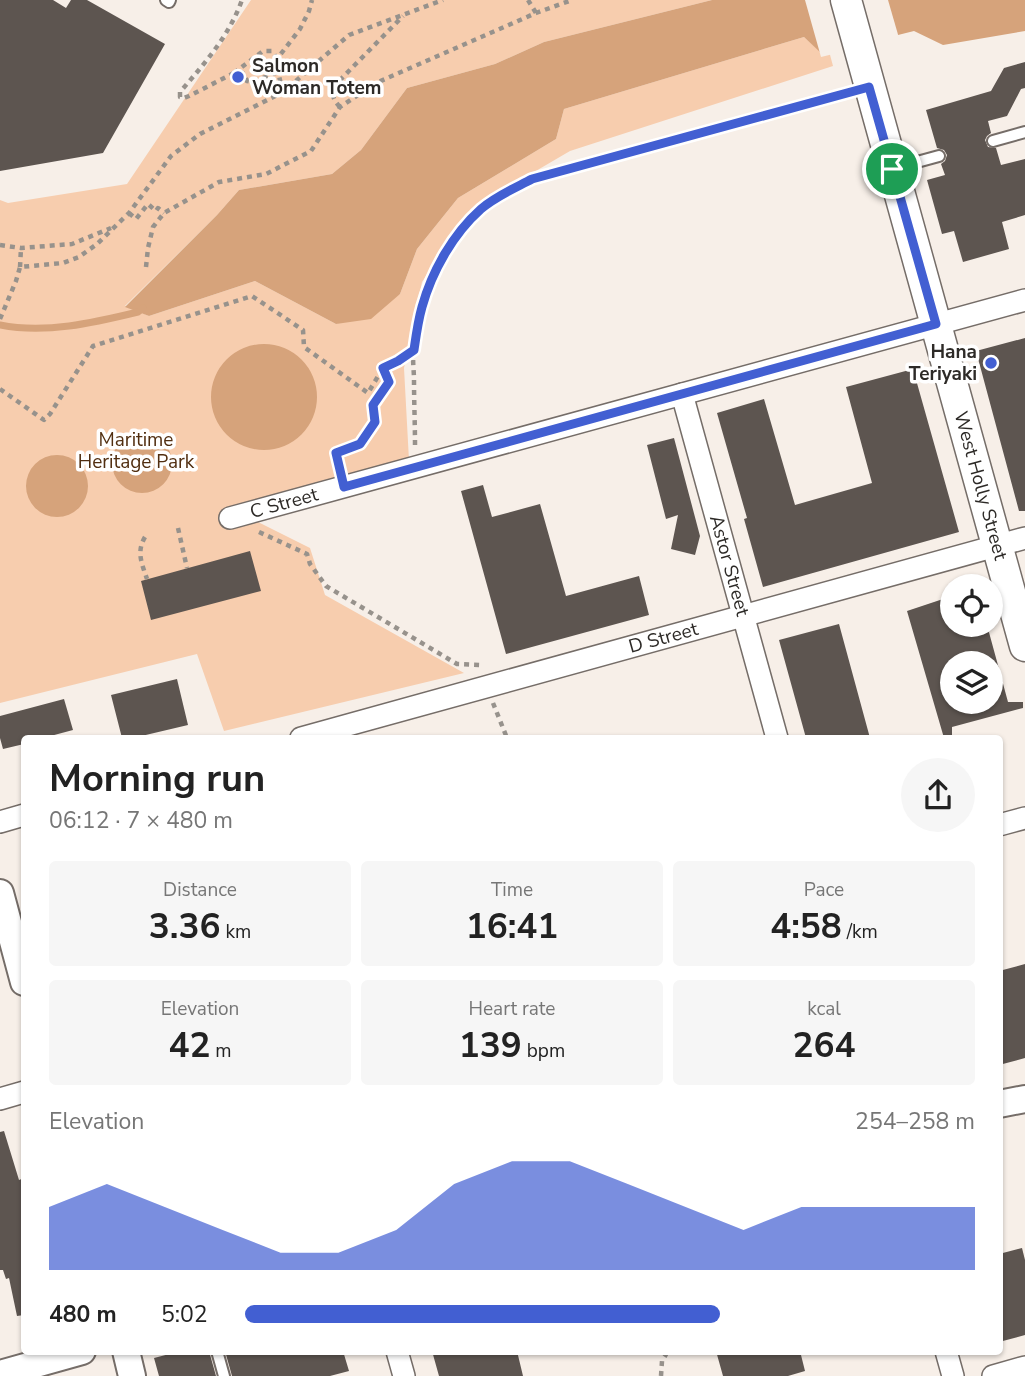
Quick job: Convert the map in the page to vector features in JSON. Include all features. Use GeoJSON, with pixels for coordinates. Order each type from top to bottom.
{"type":"FeatureCollection","features":[{"type":"Feature","properties":{"kind":"main road","name":"West Holly Street"},"geometry":{"type":"LineString","coordinates":[[846,0],[936,324],[1011,542],[1025,646]]}},
{"type":"Feature","properties":{"kind":"street","name":"C Street"},"geometry":{"type":"LineString","coordinates":[[230,518],[1025,300]]}},
{"type":"Feature","properties":{"kind":"street","name":"Astor Street"},"geometry":{"type":"LineString","coordinates":[[682,394],[776,735]]}},
{"type":"Feature","properties":{"kind":"street","name":"D Street"},"geometry":{"type":"LineString","coordinates":[[312,735],[1011,542]]}},
{"type":"Feature","properties":{"kind":"street"},"geometry":{"type":"LineString","coordinates":[[0,822],[21,816]]}},
{"type":"Feature","properties":{"kind":"street"},"geometry":{"type":"LineString","coordinates":[[1003,824],[1025,818]]}},
{"type":"Feature","properties":{"kind":"street"},"geometry":{"type":"LineString","coordinates":[[0,893],[21,971]]}},
{"type":"Feature","properties":{"kind":"street"},"geometry":{"type":"LineString","coordinates":[[0,1099],[21,1093]]}},
{"type":"Feature","properties":{"kind":"street"},"geometry":{"type":"LineString","coordinates":[[1003,1103],[1025,1098]]}},
{"type":"Feature","properties":{"kind":"street"},"geometry":{"type":"LineString","coordinates":[[0,1374],[68,1355]]}},
{"type":"Feature","properties":{"kind":"street"},"geometry":{"type":"LineString","coordinates":[[127,1355],[132,1376]]}},
{"type":"Feature","properties":{"kind":"street"},"geometry":{"type":"LineString","coordinates":[[398,1355],[404,1376]]}},
{"type":"Feature","properties":{"kind":"street"},"geometry":{"type":"LineString","coordinates":[[947,1355],[953,1376]]}},
{"type":"Feature","properties":{"kind":"street"},"geometry":{"type":"LineString","coordinates":[[993,1376],[1025,1367]]}},
{"type":"Feature","properties":{"kind":"lane"},"geometry":{"type":"LineString","coordinates":[[993,141],[1025,132]]}},
{"type":"Feature","properties":{"kind":"lane"},"geometry":{"type":"LineString","coordinates":[[892,169],[939,156]]}},
{"type":"Feature","properties":{"kind":"lane"},"geometry":{"type":"LineString","coordinates":[[218,1355],[224,1376]]}},
{"type":"Feature","properties":{"kind":"path"},"geometry":{"type":"LineString","coordinates":[[242,0],[235,18],[218,46],[180,92],[180,97],[189,96],[234,73],[263,51],[272,51],[277,58],[282,92]]}},
{"type":"Feature","properties":{"kind":"path"},"geometry":{"type":"LineString","coordinates":[[277,58],[300,29],[312,0]]}},
{"type":"Feature","properties":{"kind":"path"},"geometry":{"type":"LineString","coordinates":[[20,267],[62,263],[79,257],[97,244],[129,213],[171,156],[200,134],[282,92],[349,35],[443,0]]}},
{"type":"Feature","properties":{"kind":"path"},"geometry":{"type":"LineString","coordinates":[[527,0],[536,13]]}},
{"type":"Feature","properties":{"kind":"path"},"geometry":{"type":"LineString","coordinates":[[146,267],[153,227],[164,214],[219,182],[265,174],[311,150],[340,107],[376,83],[572,0]]}},
{"type":"Feature","properties":{"kind":"path"},"geometry":{"type":"LineString","coordinates":[[340,107],[334,102],[332,94],[335,88],[404,14]]}},
{"type":"Feature","properties":{"kind":"path"},"geometry":{"type":"LineString","coordinates":[[234,73],[241,72],[247,81],[252,82],[278,72]]}},
{"type":"Feature","properties":{"kind":"path"},"geometry":{"type":"LineString","coordinates":[[416,467],[414,350],[422,307],[435,272],[448,249],[465,225],[481,209],[503,193],[532,179],[869,83]]}},
{"type":"Feature","properties":{"kind":"path"},"geometry":{"type":"LineString","coordinates":[[129,213],[136,219],[148,204],[164,214]]}},
{"type":"Feature","properties":{"kind":"path"},"geometry":{"type":"LineString","coordinates":[[0,245],[21,248],[72,244],[115,226]]}},
{"type":"Feature","properties":{"kind":"path"},"geometry":{"type":"LineString","coordinates":[[0,319],[16,281],[21,248]]}},
{"type":"Feature","properties":{"kind":"path"},"geometry":{"type":"LineString","coordinates":[[0,389],[44,420],[93,346],[253,296],[303,330],[304,347],[368,393],[383,368],[414,350]]}},
{"type":"Feature","properties":{"kind":"path"},"geometry":{"type":"LineString","coordinates":[[344,487],[336,453],[360,444],[375,422],[373,405],[389,382],[383,368]]}},
{"type":"Feature","properties":{"kind":"path"},"geometry":{"type":"LineString","coordinates":[[230,518],[307,554],[310,564],[326,586],[457,664],[481,664],[506,735]]}},
{"type":"Feature","properties":{"kind":"path"},"geometry":{"type":"LineString","coordinates":[[178,528],[187,568]]}},
{"type":"Feature","properties":{"kind":"path"},"geometry":{"type":"LineString","coordinates":[[145,537],[140,545],[139,555],[146,579]]}},
{"type":"Feature","properties":{"kind":"path"},"geometry":{"type":"LineString","coordinates":[[661,1376],[662,1361],[666,1355]]}},
{"type":"Feature","properties":{"kind":"green space","name":"Maritime Heritage Park"},"geometry":{"type":"Polygon","coordinates":[[[251,0],[712,0],[544,42],[495,64],[407,88],[361,150],[332,174],[239,190],[125,306],[149,316],[255,281],[336,324],[400,294],[417,249],[458,198],[556,139],[564,109],[804,37],[822,53],[829,51],[833,66],[570,151],[471,209],[422,282],[404,368],[410,479],[254,520],[310,548],[325,595],[464,673],[224,731],[197,654],[0,703],[0,200],[8,203],[127,184],[251,0]]]}},
{"type":"Feature","properties":{"kind":"shaded area"},"geometry":{"type":"Polygon","coordinates":[[[712,0],[1025,0],[1025,31],[943,45],[914,31],[822,54],[804,37],[564,109],[556,139],[458,198],[417,249],[400,294],[371,319],[336,324],[255,281],[149,316],[125,307],[239,190],[332,174],[361,150],[407,88],[495,64],[544,42],[712,0]]]}},
{"type":"Feature","properties":{"kind":"shaded area"},"geometry":{"type":"Polygon","coordinates":[[[264,344],[284,348],[302,359],[313,377],[317,397],[313,417],[302,435],[284,446],[264,450],[244,446],[226,435],[215,417],[211,397],[215,377],[226,359],[244,348],[264,344]]]}},
{"type":"Feature","properties":{"kind":"shaded area"},"geometry":{"type":"Polygon","coordinates":[[[142,433],[159,438],[167,446],[172,463],[167,480],[159,488],[142,493],[125,488],[117,480],[112,463],[117,446],[125,438],[142,433]]]}},
{"type":"Feature","properties":{"kind":"shaded area"},"geometry":{"type":"Polygon","coordinates":[[[57,455],[79,464],[88,486],[79,508],[57,517],[35,508],[26,486],[35,464],[57,455]]]}},
{"type":"Feature","properties":{"kind":"pier"},"geometry":{"type":"Polygon","coordinates":[[[805,0],[888,0],[899,38],[821,57],[805,0]]]}},
{"type":"Feature","properties":{"kind":"building"},"geometry":{"type":"Polygon","coordinates":[[[0,0],[53,0],[66,8],[71,0],[87,0],[165,44],[103,153],[0,171],[0,0]]]}},
{"type":"Feature","properties":{"kind":"building"},"geometry":{"type":"Polygon","coordinates":[[[1025,62],[1025,88],[1021,89],[1007,116],[988,121],[991,133],[985,140],[988,147],[996,148],[1001,165],[1025,159],[1025,215],[1002,222],[1009,249],[963,262],[954,231],[942,234],[927,180],[945,175],[941,164],[947,155],[944,150],[937,148],[926,110],[991,91],[1004,68],[1025,62]]]}},
{"type":"Feature","properties":{"kind":"building"},"geometry":{"type":"Polygon","coordinates":[[[1025,338],[1025,511],[1019,511],[976,351],[1025,338]]]}},
{"type":"Feature","properties":{"kind":"building"},"geometry":{"type":"Polygon","coordinates":[[[913,369],[959,532],[763,587],[744,519],[747,518],[717,413],[764,399],[795,505],[872,483],[846,387],[913,369]]]}},
{"type":"Feature","properties":{"kind":"building"},"geometry":{"type":"Polygon","coordinates":[[[674,438],[700,536],[695,555],[671,549],[678,515],[666,519],[647,445],[674,438]]]}},
{"type":"Feature","properties":{"kind":"building"},"geometry":{"type":"Polygon","coordinates":[[[483,485],[492,517],[540,504],[566,596],[639,576],[649,615],[506,654],[461,491],[483,485]]]}},
{"type":"Feature","properties":{"kind":"building"},"geometry":{"type":"Polygon","coordinates":[[[250,551],[261,591],[151,620],[141,581],[250,551]]]}},
{"type":"Feature","properties":{"kind":"building"},"geometry":{"type":"Polygon","coordinates":[[[940,600],[940,637],[990,637],[994,651],[940,651],[940,714],[1001,714],[952,727],[952,735],[943,735],[907,611],[940,600]]]}},
{"type":"Feature","properties":{"kind":"building"},"geometry":{"type":"Polygon","coordinates":[[[839,624],[869,735],[805,735],[779,640],[839,624]]]}},
{"type":"Feature","properties":{"kind":"building"},"geometry":{"type":"Polygon","coordinates":[[[177,679],[188,725],[146,735],[121,735],[111,695],[177,679]]]}},
{"type":"Feature","properties":{"kind":"building"},"geometry":{"type":"Polygon","coordinates":[[[1003,684],[1008,702],[1023,702],[1023,708],[1003,713],[1003,684]]]}},
{"type":"Feature","properties":{"kind":"building"},"geometry":{"type":"Polygon","coordinates":[[[64,699],[73,730],[54,735],[21,735],[21,745],[3,749],[0,716],[64,699]]]}},
{"type":"Feature","properties":{"kind":"building"},"geometry":{"type":"Polygon","coordinates":[[[1025,964],[1025,1058],[1003,1064],[1003,970],[1025,964]]]}},
{"type":"Feature","properties":{"kind":"building"},"geometry":{"type":"Polygon","coordinates":[[[4,1131],[19,1180],[21,1179],[21,1315],[17,1316],[9,1278],[6,1279],[3,1270],[0,1270],[0,1132],[4,1131]]]}},
{"type":"Feature","properties":{"kind":"building"},"geometry":{"type":"Polygon","coordinates":[[[1022,1248],[1025,1260],[1025,1335],[1003,1341],[1003,1253],[1022,1248]]]}},
{"type":"Feature","properties":{"kind":"building"},"geometry":{"type":"Polygon","coordinates":[[[166,1355],[210,1355],[216,1376],[159,1376],[154,1358],[166,1355]]]}},
{"type":"Feature","properties":{"kind":"building"},"geometry":{"type":"Polygon","coordinates":[[[226,1355],[344,1355],[349,1371],[330,1376],[232,1376],[226,1355]]]}},
{"type":"Feature","properties":{"kind":"building"},"geometry":{"type":"Polygon","coordinates":[[[433,1355],[518,1355],[523,1376],[439,1376],[433,1355]]]}},
{"type":"Feature","properties":{"kind":"building"},"geometry":{"type":"Polygon","coordinates":[[[717,1355],[801,1355],[805,1371],[788,1376],[723,1376],[717,1355]]]}},
{"type":"Feature","properties":{"kind":"waterway"},"geometry":{"type":"LineString","coordinates":[[0,325],[34,328],[69,326],[138,312],[143,308]]}},
{"type":"Feature","properties":{"kind":"place","name":"Salmon Woman Totem"},"geometry":{"type":"Point","coordinates":[238,77]}},
{"type":"Feature","properties":{"kind":"place","name":"Hana Teriyaki"},"geometry":{"type":"Point","coordinates":[991,363]}},
{"type":"Feature","properties":{"kind":"route"},"geometry":{"type":"LineString","coordinates":[[869,87],[892,169],[936,324],[344,487],[336,453],[360,444],[375,422],[373,405],[389,382],[383,368],[414,350],[422,307],[435,272],[465,225],[503,193],[532,179],[869,87]]}}]}
